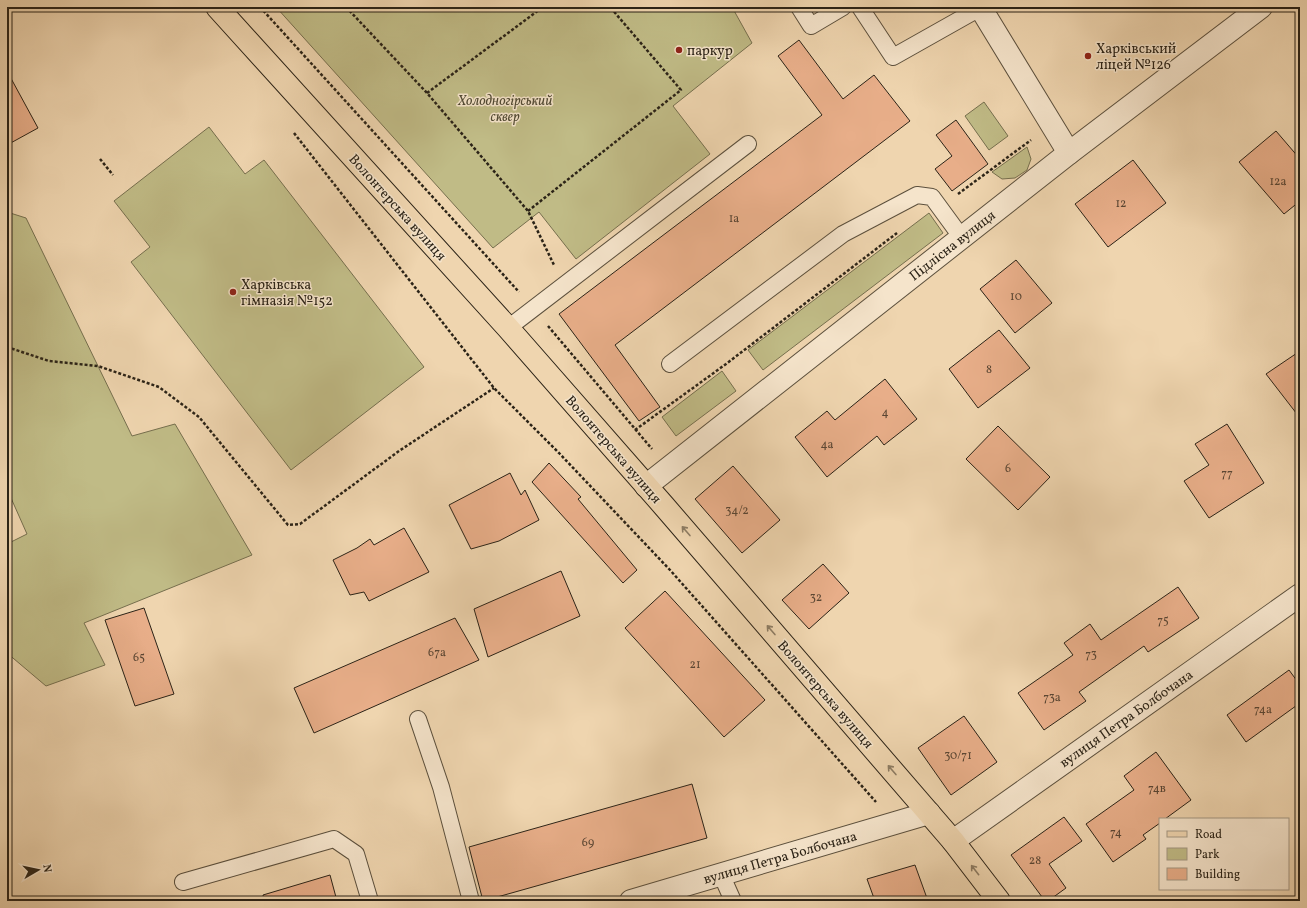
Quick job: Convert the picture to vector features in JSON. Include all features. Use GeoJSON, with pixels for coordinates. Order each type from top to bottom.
{"type":"FeatureCollection","features":[{"type":"Feature","properties":{"kind":"main road","name":"Волонтерська вулиця"},"geometry":{"type":"LineString","coordinates":[[217,7],[508,328],[953,841],[999,901]]}},
{"type":"Feature","properties":{"kind":"street"},"geometry":{"type":"LineString","coordinates":[[980,7],[1069,154]]}},
{"type":"Feature","properties":{"kind":"street","name":"Підлісна вулиця"},"geometry":{"type":"LineString","coordinates":[[646,486],[1069,154],[1261,7]]}},
{"type":"Feature","properties":{"kind":"street","name":"вулиця Петра Болбочана"},"geometry":{"type":"LineString","coordinates":[[953,841],[1300,595]]}},
{"type":"Feature","properties":{"kind":"street","name":"вулиця Петра Болбочана"},"geometry":{"type":"LineString","coordinates":[[631,901],[929,813]]}},
{"type":"Feature","properties":{"kind":"lane"},"geometry":{"type":"LineString","coordinates":[[799,7],[812,26],[843,7]]}},
{"type":"Feature","properties":{"kind":"lane"},"geometry":{"type":"LineString","coordinates":[[860,7],[893,58],[980,7]]}},
{"type":"Feature","properties":{"kind":"lane"},"geometry":{"type":"LineString","coordinates":[[508,328],[748,144]]}},
{"type":"Feature","properties":{"kind":"lane"},"geometry":{"type":"LineString","coordinates":[[670,364],[843,234],[917,195],[932,197],[962,238]]}},
{"type":"Feature","properties":{"kind":"lane"},"geometry":{"type":"LineString","coordinates":[[418,719],[441,787],[471,901]]}},
{"type":"Feature","properties":{"kind":"lane"},"geometry":{"type":"LineString","coordinates":[[183,882],[334,839],[356,854],[370,901]]}},
{"type":"Feature","properties":{"kind":"lane"},"geometry":{"type":"LineString","coordinates":[[721,874],[733,901]]}},
{"type":"Feature","properties":{"kind":"path"},"geometry":{"type":"LineString","coordinates":[[260,7],[534,308],[668,469]]}},
{"type":"Feature","properties":{"kind":"path"},"geometry":{"type":"LineString","coordinates":[[346,7],[427,93],[528,211],[563,286]]}},
{"type":"Feature","properties":{"kind":"path"},"geometry":{"type":"LineString","coordinates":[[427,93],[543,7]]}},
{"type":"Feature","properties":{"kind":"path"},"geometry":{"type":"LineString","coordinates":[[528,211],[681,90],[610,7]]}},
{"type":"Feature","properties":{"kind":"path"},"geometry":{"type":"LineString","coordinates":[[938,205],[955,196],[1051,125]]}},
{"type":"Feature","properties":{"kind":"path"},"geometry":{"type":"LineString","coordinates":[[293,132],[494,388],[559,453],[670,570],[894,823]]}},
{"type":"Feature","properties":{"kind":"path"},"geometry":{"type":"LineString","coordinates":[[100,159],[112,175]]}},
{"type":"Feature","properties":{"kind":"path"},"geometry":{"type":"LineString","coordinates":[[635,430],[726,364],[902,230]]}},
{"type":"Feature","properties":{"kind":"path"},"geometry":{"type":"LineString","coordinates":[[7,347],[49,361],[98,366],[159,387],[199,417],[288,525],[300,524],[399,450],[494,388]]}},
{"type":"Feature","properties":{"kind":"green space","name":"Холодногірський сквер"},"geometry":{"type":"Polygon","coordinates":[[[276,7],[732,7],[752,43],[673,106],[710,154],[576,259],[539,212],[493,248],[276,7]]]}},
{"type":"Feature","properties":{"kind":"green space"},"geometry":{"type":"Polygon","coordinates":[[[984,102],[1008,136],[989,150],[965,116],[984,102]]]}},
{"type":"Feature","properties":{"kind":"green space"},"geometry":{"type":"Polygon","coordinates":[[[209,127],[245,174],[264,160],[424,367],[291,470],[131,262],[150,247],[114,201],[209,127]]]}},
{"type":"Feature","properties":{"kind":"green space"},"geometry":{"type":"Polygon","coordinates":[[[1027,147],[1031,159],[1027,170],[1015,178],[1002,179],[992,172],[1027,147]]]}},
{"type":"Feature","properties":{"kind":"green space"},"geometry":{"type":"Polygon","coordinates":[[[7,212],[26,218],[132,436],[175,424],[252,555],[84,623],[105,665],[46,686],[7,653],[7,544],[27,534],[7,489],[7,212]]]}},
{"type":"Feature","properties":{"kind":"green space"},"geometry":{"type":"Polygon","coordinates":[[[929,213],[943,233],[763,370],[748,350],[929,213]]]}},
{"type":"Feature","properties":{"kind":"green space"},"geometry":{"type":"Polygon","coordinates":[[[722,371],[736,391],[676,436],[662,417],[722,371]]]}},
{"type":"Feature","properties":{"kind":"building"},"geometry":{"type":"Polygon","coordinates":[[[799,40],[843,99],[874,75],[910,121],[615,345],[660,407],[639,421],[559,314],[822,115],[778,56],[799,40]]]}},
{"type":"Feature","properties":{"kind":"building"},"geometry":{"type":"Polygon","coordinates":[[[7,71],[38,128],[7,145],[7,71]]]}},
{"type":"Feature","properties":{"kind":"building"},"geometry":{"type":"Polygon","coordinates":[[[956,120],[988,164],[952,191],[935,169],[952,156],[936,135],[956,120]]]}},
{"type":"Feature","properties":{"kind":"building"},"geometry":{"type":"Polygon","coordinates":[[[1276,131],[1300,159],[1300,201],[1284,214],[1239,162],[1276,131]]]}},
{"type":"Feature","properties":{"kind":"building"},"geometry":{"type":"Polygon","coordinates":[[[1133,160],[1166,203],[1108,247],[1075,204],[1133,160]]]}},
{"type":"Feature","properties":{"kind":"building"},"geometry":{"type":"Polygon","coordinates":[[[1016,260],[1052,303],[1015,333],[980,289],[1016,260]]]}},
{"type":"Feature","properties":{"kind":"building"},"geometry":{"type":"Polygon","coordinates":[[[999,330],[1030,368],[978,408],[949,369],[999,330]]]}},
{"type":"Feature","properties":{"kind":"building"},"geometry":{"type":"Polygon","coordinates":[[[1300,351],[1300,418],[1266,374],[1300,351]]]}},
{"type":"Feature","properties":{"kind":"building"},"geometry":{"type":"Polygon","coordinates":[[[885,379],[917,419],[884,445],[877,436],[827,477],[795,437],[827,411],[835,420],[885,379]]]}},
{"type":"Feature","properties":{"kind":"building"},"geometry":{"type":"Polygon","coordinates":[[[1227,424],[1264,483],[1209,518],[1184,481],[1209,465],[1195,444],[1227,424]]]}},
{"type":"Feature","properties":{"kind":"building"},"geometry":{"type":"Polygon","coordinates":[[[998,426],[1050,477],[1018,510],[966,459],[998,426]]]}},
{"type":"Feature","properties":{"kind":"building"},"geometry":{"type":"Polygon","coordinates":[[[549,463],[581,497],[578,499],[637,570],[623,583],[532,482],[549,463]]]}},
{"type":"Feature","properties":{"kind":"building"},"geometry":{"type":"Polygon","coordinates":[[[733,466],[780,520],[742,553],[695,499],[733,466]]]}},
{"type":"Feature","properties":{"kind":"building"},"geometry":{"type":"Polygon","coordinates":[[[510,473],[521,495],[525,490],[539,520],[499,541],[471,549],[449,505],[510,473]]]}},
{"type":"Feature","properties":{"kind":"building"},"geometry":{"type":"Polygon","coordinates":[[[404,528],[429,572],[369,601],[364,592],[350,595],[333,560],[357,548],[370,539],[374,545],[404,528]]]}},
{"type":"Feature","properties":{"kind":"building"},"geometry":{"type":"Polygon","coordinates":[[[823,564],[849,593],[809,629],[782,600],[823,564]]]}},
{"type":"Feature","properties":{"kind":"building"},"geometry":{"type":"Polygon","coordinates":[[[561,571],[580,616],[488,657],[474,609],[561,571]]]}},
{"type":"Feature","properties":{"kind":"building"},"geometry":{"type":"Polygon","coordinates":[[[1178,587],[1199,618],[1148,652],[1144,646],[1079,692],[1086,701],[1044,730],[1018,693],[1073,655],[1064,643],[1090,624],[1101,640],[1178,587]]]}},
{"type":"Feature","properties":{"kind":"building"},"geometry":{"type":"Polygon","coordinates":[[[665,591],[765,700],[724,737],[625,628],[665,591]]]}},
{"type":"Feature","properties":{"kind":"building"},"geometry":{"type":"Polygon","coordinates":[[[144,608],[174,694],[135,706],[105,620],[144,608]]]}},
{"type":"Feature","properties":{"kind":"building"},"geometry":{"type":"Polygon","coordinates":[[[455,618],[479,660],[314,733],[294,688],[455,618]]]}},
{"type":"Feature","properties":{"kind":"building"},"geometry":{"type":"Polygon","coordinates":[[[1289,670],[1300,685],[1300,703],[1246,742],[1227,715],[1289,670]]]}},
{"type":"Feature","properties":{"kind":"building"},"geometry":{"type":"Polygon","coordinates":[[[964,716],[997,762],[951,795],[918,748],[964,716]]]}},
{"type":"Feature","properties":{"kind":"building"},"geometry":{"type":"Polygon","coordinates":[[[1156,752],[1191,800],[1166,818],[1159,818],[1159,824],[1143,835],[1146,839],[1113,862],[1086,824],[1134,790],[1124,776],[1156,752]]]}},
{"type":"Feature","properties":{"kind":"building"},"geometry":{"type":"Polygon","coordinates":[[[692,784],[707,838],[483,901],[469,847],[692,784]]]}},
{"type":"Feature","properties":{"kind":"building"},"geometry":{"type":"Polygon","coordinates":[[[1064,817],[1082,841],[1049,864],[1066,888],[1048,901],[1045,901],[1011,855],[1064,817]]]}},
{"type":"Feature","properties":{"kind":"building"},"geometry":{"type":"Polygon","coordinates":[[[915,865],[928,901],[875,901],[867,879],[915,865]]]}},
{"type":"Feature","properties":{"kind":"building"},"geometry":{"type":"Polygon","coordinates":[[[330,875],[337,901],[264,901],[263,895],[330,875]]]}},
{"type":"Feature","properties":{"kind":"place","name":"паркур"},"geometry":{"type":"Point","coordinates":[679,50]}},
{"type":"Feature","properties":{"kind":"place","name":"Харківський ліцей №126"},"geometry":{"type":"Point","coordinates":[1088,56]}},
{"type":"Feature","properties":{"kind":"place","name":"Харківська гімназія №152"},"geometry":{"type":"Point","coordinates":[233,292]}}]}
